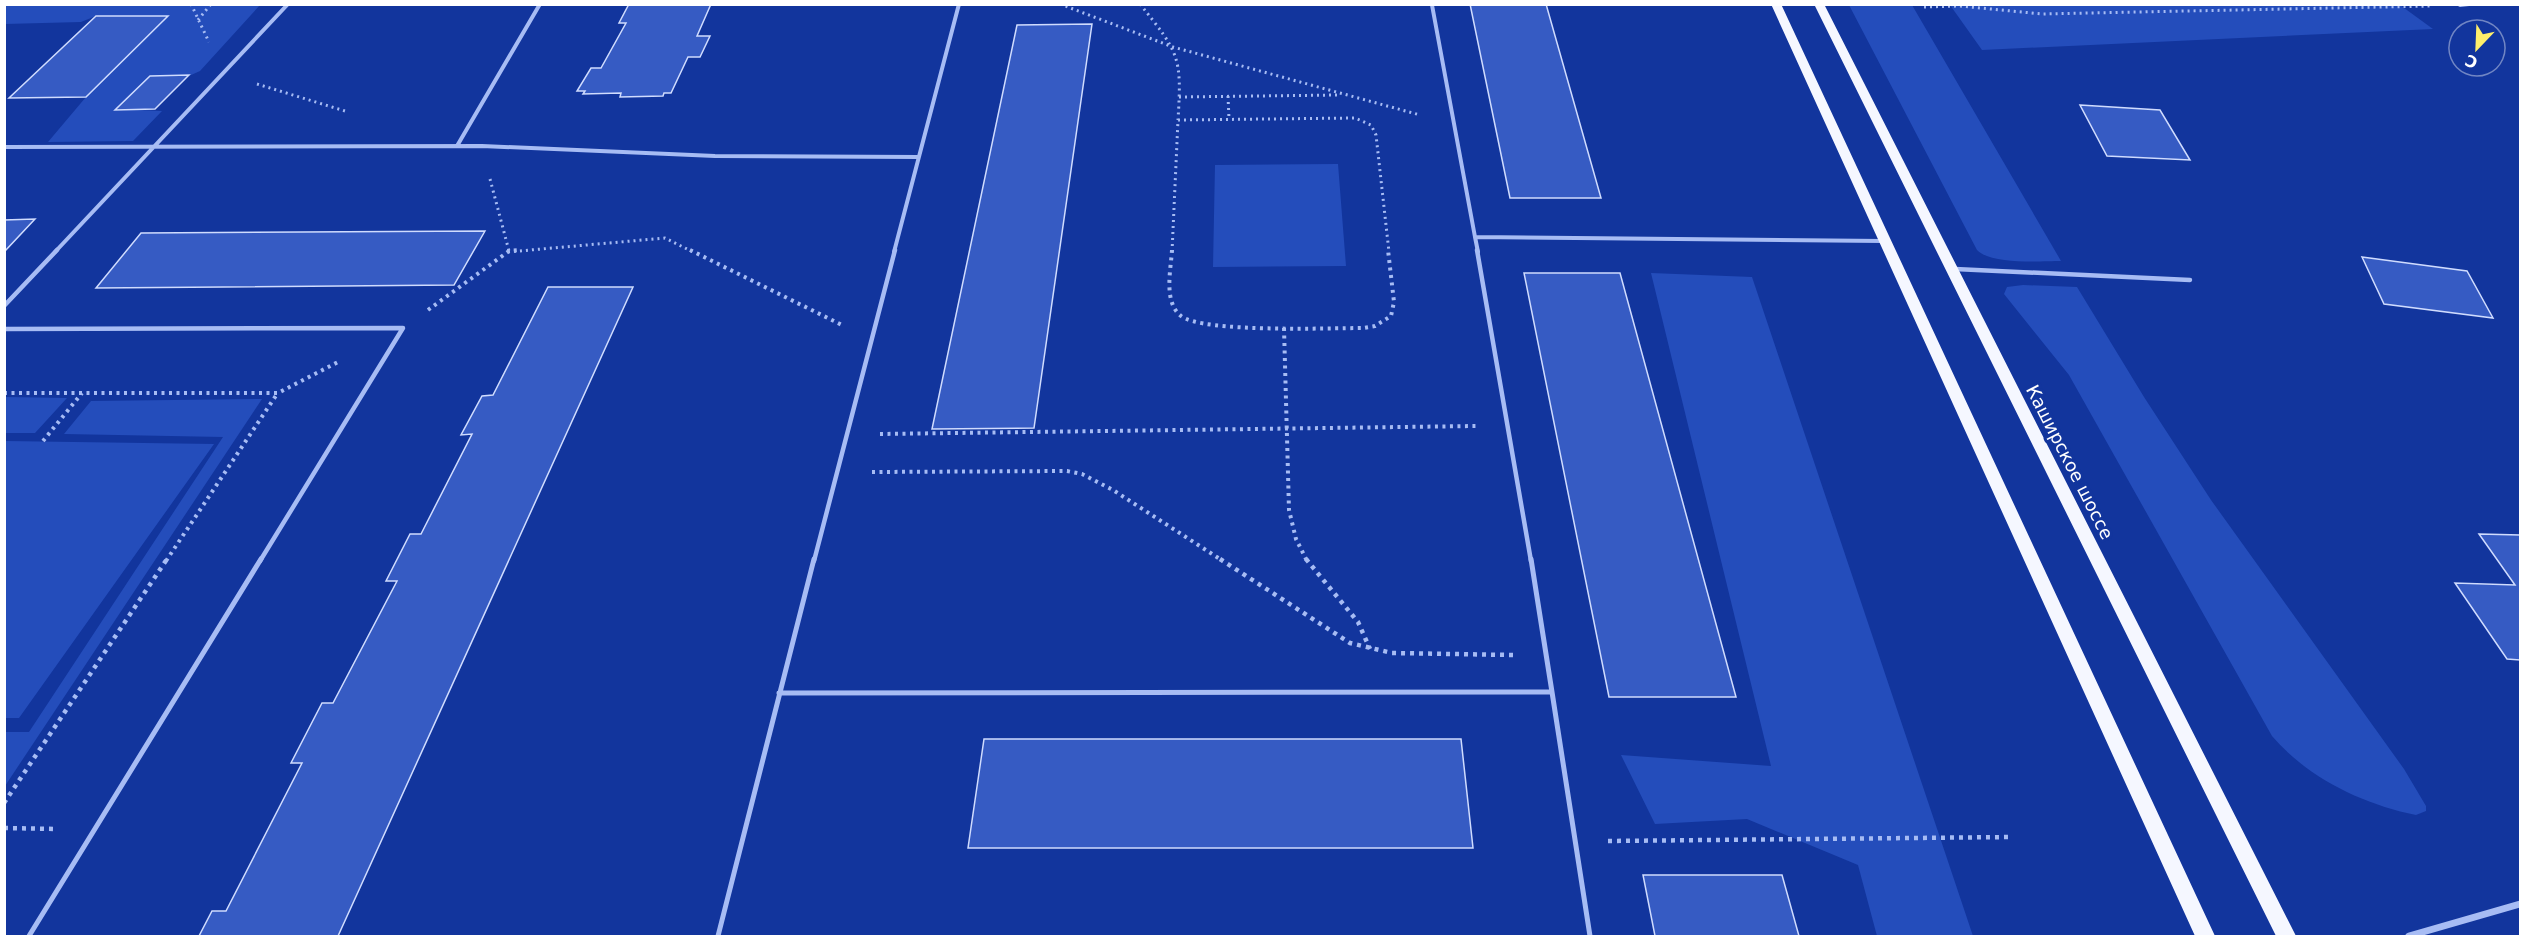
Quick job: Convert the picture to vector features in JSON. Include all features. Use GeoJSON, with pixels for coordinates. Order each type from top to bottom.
{"type":"FeatureCollection","features":[{"type":"Feature","properties":{"kind":"main road"},"geometry":{"type":"LineString","coordinates":[[1776,4],[2205,936]]}},
{"type":"Feature","properties":{"kind":"main road","name":"Каширское шоссе"},"geometry":{"type":"LineString","coordinates":[[1819,4],[2286,936]]}},
{"type":"Feature","properties":{"kind":"street"},"geometry":{"type":"LineString","coordinates":[[2409,936],[2520,904]]}},
{"type":"Feature","properties":{"kind":"lane"},"geometry":{"type":"LineString","coordinates":[[4,306],[288,4]]}},
{"type":"Feature","properties":{"kind":"lane"},"geometry":{"type":"LineString","coordinates":[[457,146],[540,4]]}},
{"type":"Feature","properties":{"kind":"lane"},"geometry":{"type":"LineString","coordinates":[[718,936],[959,4]]}},
{"type":"Feature","properties":{"kind":"lane"},"geometry":{"type":"LineString","coordinates":[[1426,4],[1432,5],[1509,426],[1590,936]]}},
{"type":"Feature","properties":{"kind":"lane"},"geometry":{"type":"LineString","coordinates":[[2460,5],[2469,4]]}},
{"type":"Feature","properties":{"kind":"lane"},"geometry":{"type":"LineString","coordinates":[[4,147],[482,146],[715,156],[919,157]]}},
{"type":"Feature","properties":{"kind":"lane"},"geometry":{"type":"LineString","coordinates":[[1475,237],[1886,241]]}},
{"type":"Feature","properties":{"kind":"lane"},"geometry":{"type":"LineString","coordinates":[[1952,269],[2190,280]]}},
{"type":"Feature","properties":{"kind":"lane"},"geometry":{"type":"LineString","coordinates":[[4,329],[403,328]]}},
{"type":"Feature","properties":{"kind":"lane"},"geometry":{"type":"LineString","coordinates":[[29,936],[403,328]]}},
{"type":"Feature","properties":{"kind":"lane"},"geometry":{"type":"LineString","coordinates":[[779,693],[1552,692]]}},
{"type":"Feature","properties":{"kind":"path"},"geometry":{"type":"LineString","coordinates":[[191,4],[223,73],[346,112]]}},
{"type":"Feature","properties":{"kind":"path"},"geometry":{"type":"LineString","coordinates":[[198,20],[211,4]]}},
{"type":"Feature","properties":{"kind":"path"},"geometry":{"type":"LineString","coordinates":[[1060,4],[1173,47],[1412,114],[1453,117]]}},
{"type":"Feature","properties":{"kind":"path"},"geometry":{"type":"LineString","coordinates":[[1140,4],[1173,47],[1178,68],[1172,303],[1181,316],[1199,323],[1284,328],[1363,328],[1375,326],[1391,316],[1394,302],[1376,135],[1371,125],[1355,118],[1178,120]]}},
{"type":"Feature","properties":{"kind":"path"},"geometry":{"type":"LineString","coordinates":[[1924,6],[1960,6],[2042,14],[2460,5]]}},
{"type":"Feature","properties":{"kind":"path"},"geometry":{"type":"LineString","coordinates":[[1179,97],[1342,95]]}},
{"type":"Feature","properties":{"kind":"path"},"geometry":{"type":"LineString","coordinates":[[1228,96],[1229,119]]}},
{"type":"Feature","properties":{"kind":"path"},"geometry":{"type":"LineString","coordinates":[[482,146],[509,251]]}},
{"type":"Feature","properties":{"kind":"path"},"geometry":{"type":"LineString","coordinates":[[403,328],[509,251],[665,238],[872,339]]}},
{"type":"Feature","properties":{"kind":"path"},"geometry":{"type":"LineString","coordinates":[[1284,328],[1290,518],[1295,536],[1312,568],[1362,629],[1370,650]]}},
{"type":"Feature","properties":{"kind":"path"},"geometry":{"type":"LineString","coordinates":[[4,393],[278,393],[340,361]]}},
{"type":"Feature","properties":{"kind":"path"},"geometry":{"type":"LineString","coordinates":[[43,441],[82,393]]}},
{"type":"Feature","properties":{"kind":"path"},"geometry":{"type":"LineString","coordinates":[[4,803],[278,393]]}},
{"type":"Feature","properties":{"kind":"path"},"geometry":{"type":"LineString","coordinates":[[846,435],[1509,426]]}},
{"type":"Feature","properties":{"kind":"path"},"geometry":{"type":"LineString","coordinates":[[837,472],[1049,471],[1082,474],[1113,490],[1350,643],[1370,650],[1416,655],[1546,655]]}},
{"type":"Feature","properties":{"kind":"path"},"geometry":{"type":"LineString","coordinates":[[4,828],[96,830]]}},
{"type":"Feature","properties":{"kind":"path"},"geometry":{"type":"LineString","coordinates":[[1575,842],[2012,837]]}},
{"type":"Feature","properties":{"kind":"shaded area"},"geometry":{"type":"Polygon","coordinates":[[[4,5],[260,5],[200,71],[116,109],[162,111],[133,141],[48,142],[86,97],[167,16],[96,16],[81,22],[5,24],[4,5]]]}},
{"type":"Feature","properties":{"kind":"shaded area"},"geometry":{"type":"Polygon","coordinates":[[[1849,5],[1912,5],[2061,261],[2004,260],[1984,255],[1977,250],[1849,5]]]}},
{"type":"Feature","properties":{"kind":"shaded area"},"geometry":{"type":"Polygon","coordinates":[[[1950,5],[2400,5],[2433,29],[1982,50],[1950,5]]]}},
{"type":"Feature","properties":{"kind":"shaded area"},"geometry":{"type":"Polygon","coordinates":[[[1338,164],[1346,266],[1213,267],[1215,165],[1338,164]]]}},
{"type":"Feature","properties":{"kind":"shaded area"},"geometry":{"type":"Polygon","coordinates":[[[1651,273],[1752,277],[1973,936],[1877,936],[1858,865],[1747,819],[1655,824],[1621,755],[1771,766],[1651,273]]]}},
{"type":"Feature","properties":{"kind":"shaded area"},"geometry":{"type":"Polygon","coordinates":[[[2023,285],[2077,287],[2144,397],[2211,500],[2404,769],[2426,806],[2426,811],[2416,815],[2396,810],[2337,787],[2302,765],[2272,736],[2069,375],[2004,294],[2007,287],[2023,285]]]}},
{"type":"Feature","properties":{"kind":"shaded area"},"geometry":{"type":"Polygon","coordinates":[[[5,397],[67,398],[35,433],[5,433],[5,397]]]}},
{"type":"Feature","properties":{"kind":"shaded area"},"geometry":{"type":"Polygon","coordinates":[[[262,399],[5,786],[5,732],[29,732],[223,437],[64,434],[91,401],[262,399]]]}},
{"type":"Feature","properties":{"kind":"shaded area"},"geometry":{"type":"Polygon","coordinates":[[[5,441],[214,444],[19,718],[5,718],[5,441]]]}},
{"type":"Feature","properties":{"kind":"building"},"geometry":{"type":"Polygon","coordinates":[[[629,4],[711,4],[697,36],[710,36],[700,57],[688,57],[671,93],[664,93],[663,96],[620,97],[621,93],[583,94],[585,91],[577,91],[591,68],[601,68],[626,23],[619,23],[629,4]]]}},
{"type":"Feature","properties":{"kind":"building"},"geometry":{"type":"Polygon","coordinates":[[[1470,4],[1546,4],[1601,198],[1510,198],[1470,4]]]}},
{"type":"Feature","properties":{"kind":"building"},"geometry":{"type":"Polygon","coordinates":[[[96,16],[168,16],[86,97],[9,98],[96,16]]]}},
{"type":"Feature","properties":{"kind":"building"},"geometry":{"type":"Polygon","coordinates":[[[1092,24],[1034,428],[932,429],[1017,25],[1092,24]]]}},
{"type":"Feature","properties":{"kind":"building"},"geometry":{"type":"Polygon","coordinates":[[[189,75],[155,109],[115,110],[150,76],[189,75]]]}},
{"type":"Feature","properties":{"kind":"building"},"geometry":{"type":"Polygon","coordinates":[[[2080,105],[2160,110],[2190,160],[2107,156],[2080,105]]]}},
{"type":"Feature","properties":{"kind":"building"},"geometry":{"type":"Polygon","coordinates":[[[35,219],[4,252],[4,220],[35,219]]]}},
{"type":"Feature","properties":{"kind":"building"},"geometry":{"type":"Polygon","coordinates":[[[485,231],[454,285],[96,288],[141,233],[485,231]]]}},
{"type":"Feature","properties":{"kind":"building"},"geometry":{"type":"Polygon","coordinates":[[[2362,257],[2467,271],[2493,318],[2384,304],[2362,257]]]}},
{"type":"Feature","properties":{"kind":"building"},"geometry":{"type":"Polygon","coordinates":[[[1524,273],[1620,273],[1736,697],[1609,697],[1524,273]]]}},
{"type":"Feature","properties":{"kind":"building"},"geometry":{"type":"Polygon","coordinates":[[[548,287],[633,287],[338,936],[199,936],[212,911],[226,911],[302,763],[291,763],[322,703],[333,703],[397,581],[386,581],[410,534],[421,534],[472,434],[461,435],[482,396],[493,395],[548,287]]]}},
{"type":"Feature","properties":{"kind":"building"},"geometry":{"type":"Polygon","coordinates":[[[2479,534],[2520,535],[2520,660],[2507,659],[2455,583],[2515,585],[2479,534]]]}},
{"type":"Feature","properties":{"kind":"building"},"geometry":{"type":"Polygon","coordinates":[[[984,739],[1461,739],[1473,848],[968,848],[984,739]]]}},
{"type":"Feature","properties":{"kind":"building"},"geometry":{"type":"Polygon","coordinates":[[[1643,875],[1782,875],[1799,936],[1655,936],[1643,875]]]}}]}
